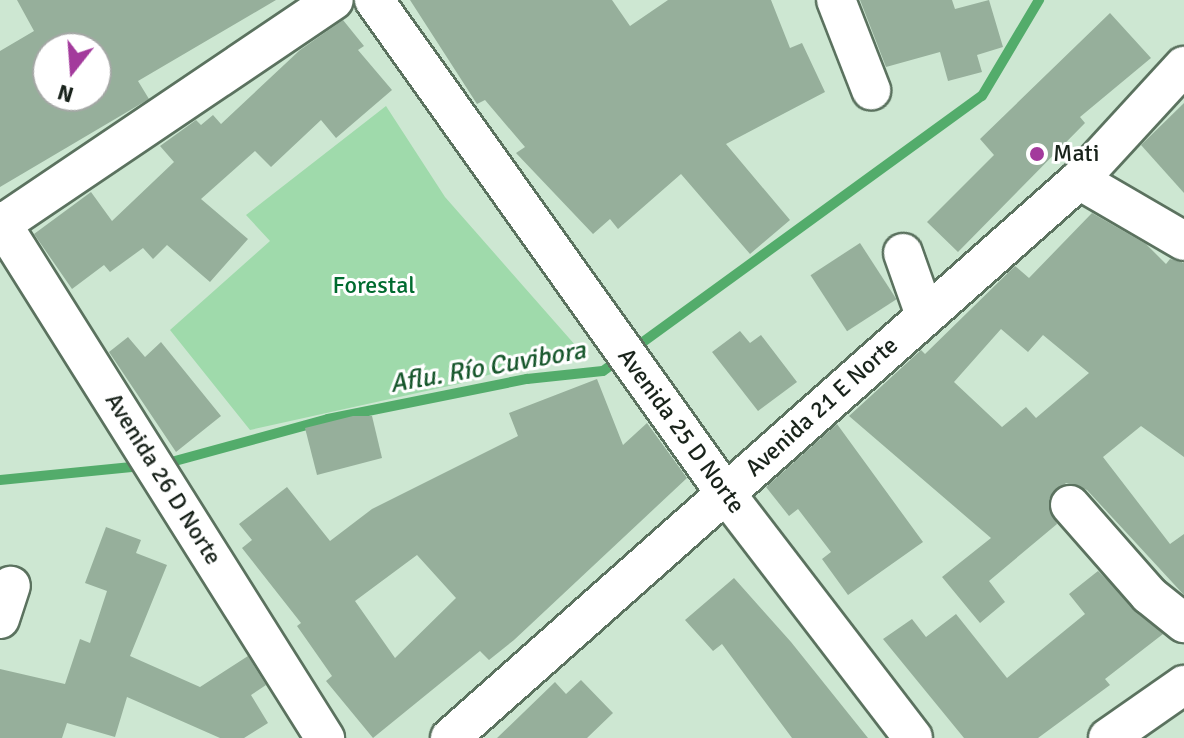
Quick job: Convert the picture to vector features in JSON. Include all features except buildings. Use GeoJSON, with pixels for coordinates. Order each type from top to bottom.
{"type":"FeatureCollection","features":[{"type":"Feature","properties":{"kind":"street"},"geometry":{"type":"LineString","coordinates":[[1,222],[334,0]]}},
{"type":"Feature","properties":{"kind":"street","name":"Avenida 25 D Norte"},"geometry":{"type":"LineString","coordinates":[[374,0],[726,494],[913,738]]}},
{"type":"Feature","properties":{"kind":"street"},"geometry":{"type":"LineString","coordinates":[[836,0],[871,90]]}},
{"type":"Feature","properties":{"kind":"street","name":"Avenida 21 E Norte"},"geometry":{"type":"LineString","coordinates":[[450,738],[1079,180],[1184,66]]}},
{"type":"Feature","properties":{"kind":"street"},"geometry":{"type":"LineString","coordinates":[[1079,180],[1184,241]]}},
{"type":"Feature","properties":{"kind":"street","name":"Avenida 26 D Norte"},"geometry":{"type":"LineString","coordinates":[[1,222],[325,738]]}},
{"type":"Feature","properties":{"kind":"street"},"geometry":{"type":"LineString","coordinates":[[903,253],[925,315]]}},
{"type":"Feature","properties":{"kind":"street"},"geometry":{"type":"LineString","coordinates":[[1070,505],[1149,595],[1184,623]]}},
{"type":"Feature","properties":{"kind":"street"},"geometry":{"type":"LineString","coordinates":[[1108,738],[1184,685]]}},
{"type":"Feature","properties":{"kind":"green space","name":"Forestal"},"geometry":{"type":"Polygon","coordinates":[[[386,106],[445,197],[576,346],[467,382],[250,430],[170,330],[270,241],[246,215],[386,106]]]}},
{"type":"Feature","properties":{"kind":"waterway","name":"Aflu. Río Cuvibora"},"geometry":{"type":"LineString","coordinates":[[164,464],[328,419],[527,379],[603,371],[982,96],[1039,0]]}},
{"type":"Feature","properties":{"kind":"waterway","name":"Aflu. Río Cuvibora"},"geometry":{"type":"LineString","coordinates":[[0,480],[144,466]]}},
{"type":"Feature","properties":{"kind":"place","name":"Mati"},"geometry":{"type":"Point","coordinates":[1037,154]}}]}
